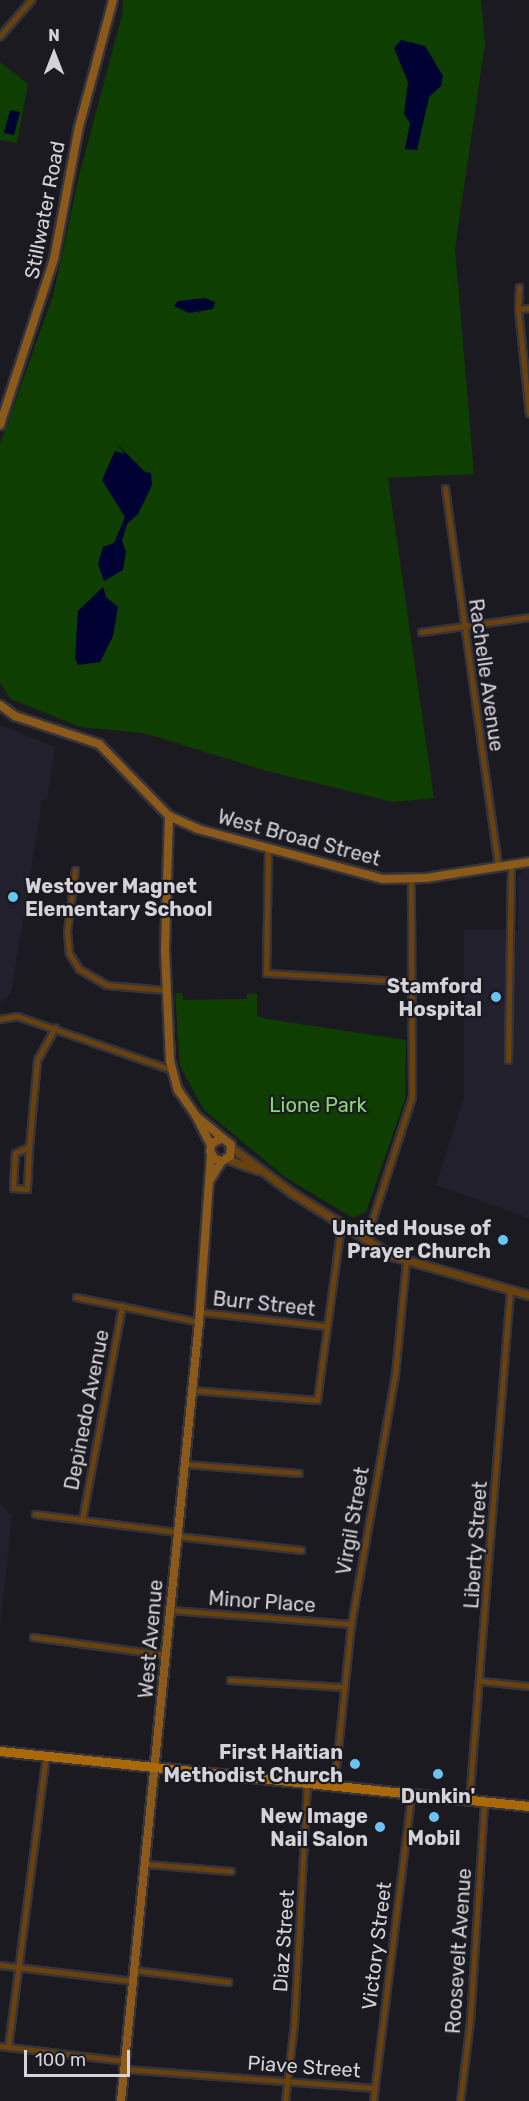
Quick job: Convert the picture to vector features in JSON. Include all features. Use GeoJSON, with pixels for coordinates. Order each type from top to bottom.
{"type":"FeatureCollection","features":[{"type":"Feature","properties":{"kind":"main road","name":"Stillwater Road"},"geometry":{"type":"LineString","coordinates":[[0,425],[50,277],[79,127],[113,0]]}},
{"type":"Feature","properties":{"kind":"main road"},"geometry":{"type":"LineString","coordinates":[[0,705],[15,716],[99,744],[169,816],[165,990],[172,1070],[178,1090],[196,1116],[211,1145],[221,1139]]}},
{"type":"Feature","properties":{"kind":"main road","name":"West Broad Street"},"geometry":{"type":"LineString","coordinates":[[169,816],[198,828],[369,877],[411,879],[529,862]]}},
{"type":"Feature","properties":{"kind":"main road"},"geometry":{"type":"LineString","coordinates":[[196,1116],[232,1148]]}},
{"type":"Feature","properties":{"kind":"main road","name":"West Avenue"},"geometry":{"type":"LineString","coordinates":[[121,2101],[200,1312],[211,1145]]}},
{"type":"Feature","properties":{"kind":"main road","name":"West Avenue"},"geometry":{"type":"LineString","coordinates":[[210,1179],[232,1148]]}},
{"type":"Feature","properties":{"kind":"main road"},"geometry":{"type":"LineString","coordinates":[[211,1154],[224,1160]]}},
{"type":"Feature","properties":{"kind":"main road"},"geometry":{"type":"LineString","coordinates":[[0,1751],[529,1806]]}},
{"type":"Feature","properties":{"kind":"street"},"geometry":{"type":"LineString","coordinates":[[0,36],[31,0]]}},
{"type":"Feature","properties":{"kind":"street"},"geometry":{"type":"LineString","coordinates":[[519,287],[518,309],[529,413]]}},
{"type":"Feature","properties":{"kind":"street"},"geometry":{"type":"LineString","coordinates":[[518,309],[529,308]]}},
{"type":"Feature","properties":{"kind":"street","name":"Rachelle Avenue"},"geometry":{"type":"LineString","coordinates":[[445,488],[498,866]]}},
{"type":"Feature","properties":{"kind":"street"},"geometry":{"type":"LineString","coordinates":[[421,632],[529,617]]}},
{"type":"Feature","properties":{"kind":"street"},"geometry":{"type":"LineString","coordinates":[[268,849],[266,973],[412,982]]}},
{"type":"Feature","properties":{"kind":"street"},"geometry":{"type":"LineString","coordinates":[[508,1060],[511,864]]}},
{"type":"Feature","properties":{"kind":"street"},"geometry":{"type":"LineString","coordinates":[[75,870],[67,931],[69,953],[79,969],[106,985],[165,990]]}},
{"type":"Feature","properties":{"kind":"street"},"geometry":{"type":"LineString","coordinates":[[366,1239],[412,1097],[411,879]]}},
{"type":"Feature","properties":{"kind":"street"},"geometry":{"type":"LineString","coordinates":[[0,1019],[17,1016],[55,1028],[162,1070],[172,1070]]}},
{"type":"Feature","properties":{"kind":"street"},"geometry":{"type":"LineString","coordinates":[[29,1147],[15,1153],[13,1188],[27,1189],[38,1060],[55,1028]]}},
{"type":"Feature","properties":{"kind":"street"},"geometry":{"type":"LineString","coordinates":[[232,1148],[260,1171],[341,1224],[406,1262],[529,1295]]}},
{"type":"Feature","properties":{"kind":"street"},"geometry":{"type":"LineString","coordinates":[[224,1160],[260,1171]]}},
{"type":"Feature","properties":{"kind":"street"},"geometry":{"type":"LineString","coordinates":[[192,1390],[317,1400],[325,1326],[341,1224]]}},
{"type":"Feature","properties":{"kind":"street","name":"Virgil Street"},"geometry":{"type":"LineString","coordinates":[[334,1786],[351,1624],[395,1374],[406,1262]]}},
{"type":"Feature","properties":{"kind":"street","name":"Liberty Street"},"geometry":{"type":"LineString","coordinates":[[469,1801],[481,1682],[510,1290]]}},
{"type":"Feature","properties":{"kind":"street"},"geometry":{"type":"LineString","coordinates":[[76,1297],[199,1322]]}},
{"type":"Feature","properties":{"kind":"street","name":"Depinedo Avenue"},"geometry":{"type":"LineString","coordinates":[[82,1520],[122,1306]]}},
{"type":"Feature","properties":{"kind":"street","name":"Burr Street"},"geometry":{"type":"LineString","coordinates":[[200,1312],[325,1326]]}},
{"type":"Feature","properties":{"kind":"street"},"geometry":{"type":"LineString","coordinates":[[184,1464],[299,1473]]}},
{"type":"Feature","properties":{"kind":"street"},"geometry":{"type":"LineString","coordinates":[[35,1514],[301,1550]]}},
{"type":"Feature","properties":{"kind":"street","name":"Minor Place"},"geometry":{"type":"LineString","coordinates":[[170,1610],[351,1624]]}},
{"type":"Feature","properties":{"kind":"street"},"geometry":{"type":"LineString","coordinates":[[33,1637],[166,1655]]}},
{"type":"Feature","properties":{"kind":"street"},"geometry":{"type":"LineString","coordinates":[[230,1680],[344,1687]]}},
{"type":"Feature","properties":{"kind":"street"},"geometry":{"type":"LineString","coordinates":[[481,1682],[529,1686]]}},
{"type":"Feature","properties":{"kind":"street"},"geometry":{"type":"LineString","coordinates":[[8,2047],[46,1756]]}},
{"type":"Feature","properties":{"kind":"street","name":"Diaz Street"},"geometry":{"type":"LineString","coordinates":[[285,2101],[307,1783]]}},
{"type":"Feature","properties":{"kind":"street","name":"Victory Street"},"geometry":{"type":"LineString","coordinates":[[373,2101],[411,1795]]}},
{"type":"Feature","properties":{"kind":"street","name":"Roosevelt Avenue"},"geometry":{"type":"LineString","coordinates":[[460,2101],[470,2021],[484,1802]]}},
{"type":"Feature","properties":{"kind":"street"},"geometry":{"type":"LineString","coordinates":[[145,1864],[231,1871]]}},
{"type":"Feature","properties":{"kind":"street"},"geometry":{"type":"LineString","coordinates":[[0,1965],[133,1981]]}},
{"type":"Feature","properties":{"kind":"street"},"geometry":{"type":"LineString","coordinates":[[134,1970],[228,1982]]}},
{"type":"Feature","properties":{"kind":"street","name":"Piave Street"},"geometry":{"type":"LineString","coordinates":[[0,2046],[124,2065],[375,2088]]}},
{"type":"Feature","properties":{"kind":"shaded area"},"geometry":{"type":"Polygon","coordinates":[[[401,40],[425,46],[443,76],[441,86],[429,97],[417,150],[405,149],[410,123],[404,114],[408,82],[394,48],[401,40]]]}},
{"type":"Feature","properties":{"kind":"shaded area"},"geometry":{"type":"Polygon","coordinates":[[[10,110],[20,112],[14,135],[4,133],[10,110]]]}},
{"type":"Feature","properties":{"kind":"shaded area"},"geometry":{"type":"Polygon","coordinates":[[[205,298],[215,302],[213,309],[189,313],[174,306],[178,301],[205,298]]]}},
{"type":"Feature","properties":{"kind":"shaded area"},"geometry":{"type":"Polygon","coordinates":[[[118,445],[145,472],[151,473],[152,485],[138,514],[127,524],[122,541],[126,552],[123,570],[104,581],[98,564],[103,547],[114,543],[125,517],[102,480],[115,451],[125,454],[118,445]]]}},
{"type":"Feature","properties":{"kind":"shaded area"},"geometry":{"type":"Polygon","coordinates":[[[103,587],[106,597],[118,607],[113,636],[100,662],[78,665],[75,658],[78,611],[103,587]]]}},
{"type":"Feature","properties":{"kind":"shaded area","name":"Westover Magnet Elementary School"},"geometry":{"type":"Polygon","coordinates":[[[0,725],[55,747],[47,801],[42,800],[11,994],[0,1002],[0,725]]]}},
{"type":"Feature","properties":{"kind":"shaded area","name":"Stamford Hospital"},"geometry":{"type":"Polygon","coordinates":[[[529,869],[529,1218],[436,1185],[464,1097],[464,930],[518,930],[518,878],[523,870],[529,869]]]}},
{"type":"Feature","properties":{"kind":"shaded area"},"geometry":{"type":"Polygon","coordinates":[[[0,1504],[12,1516],[0,1627],[0,1504]]]}},
{"type":"Feature","properties":{"kind":"green space"},"geometry":{"type":"Polygon","coordinates":[[[123,0],[481,0],[485,44],[455,248],[474,474],[388,478],[434,798],[393,802],[267,771],[143,733],[80,727],[11,699],[0,683],[0,444],[53,296],[79,176],[122,15],[123,0]]]}},
{"type":"Feature","properties":{"kind":"green space"},"geometry":{"type":"Polygon","coordinates":[[[0,62],[28,84],[17,143],[0,140],[0,62]]]}},
{"type":"Feature","properties":{"kind":"green space","name":"Lione Park"},"geometry":{"type":"Polygon","coordinates":[[[175,993],[182,993],[183,1000],[247,999],[247,994],[257,994],[257,1016],[406,1040],[405,1099],[366,1212],[353,1218],[285,1177],[204,1110],[180,1066],[175,993]]]}},
{"type":"Feature","properties":{"kind":"place","name":"Westover Magnet Elementary School"},"geometry":{"type":"Point","coordinates":[13,897]}},
{"type":"Feature","properties":{"kind":"place","name":"Stamford Hospital"},"geometry":{"type":"Point","coordinates":[496,997]}},
{"type":"Feature","properties":{"kind":"place","name":"United House of Prayer Church"},"geometry":{"type":"Point","coordinates":[503,1240]}},
{"type":"Feature","properties":{"kind":"place","name":"First Haitian Methodist Church"},"geometry":{"type":"Point","coordinates":[355,1764]}},
{"type":"Feature","properties":{"kind":"place","name":"Dunkin'"},"geometry":{"type":"Point","coordinates":[438,1774]}},
{"type":"Feature","properties":{"kind":"place","name":"Mobil"},"geometry":{"type":"Point","coordinates":[434,1817]}},
{"type":"Feature","properties":{"kind":"place","name":"New Image Nail Salon"},"geometry":{"type":"Point","coordinates":[380,1827]}}]}
